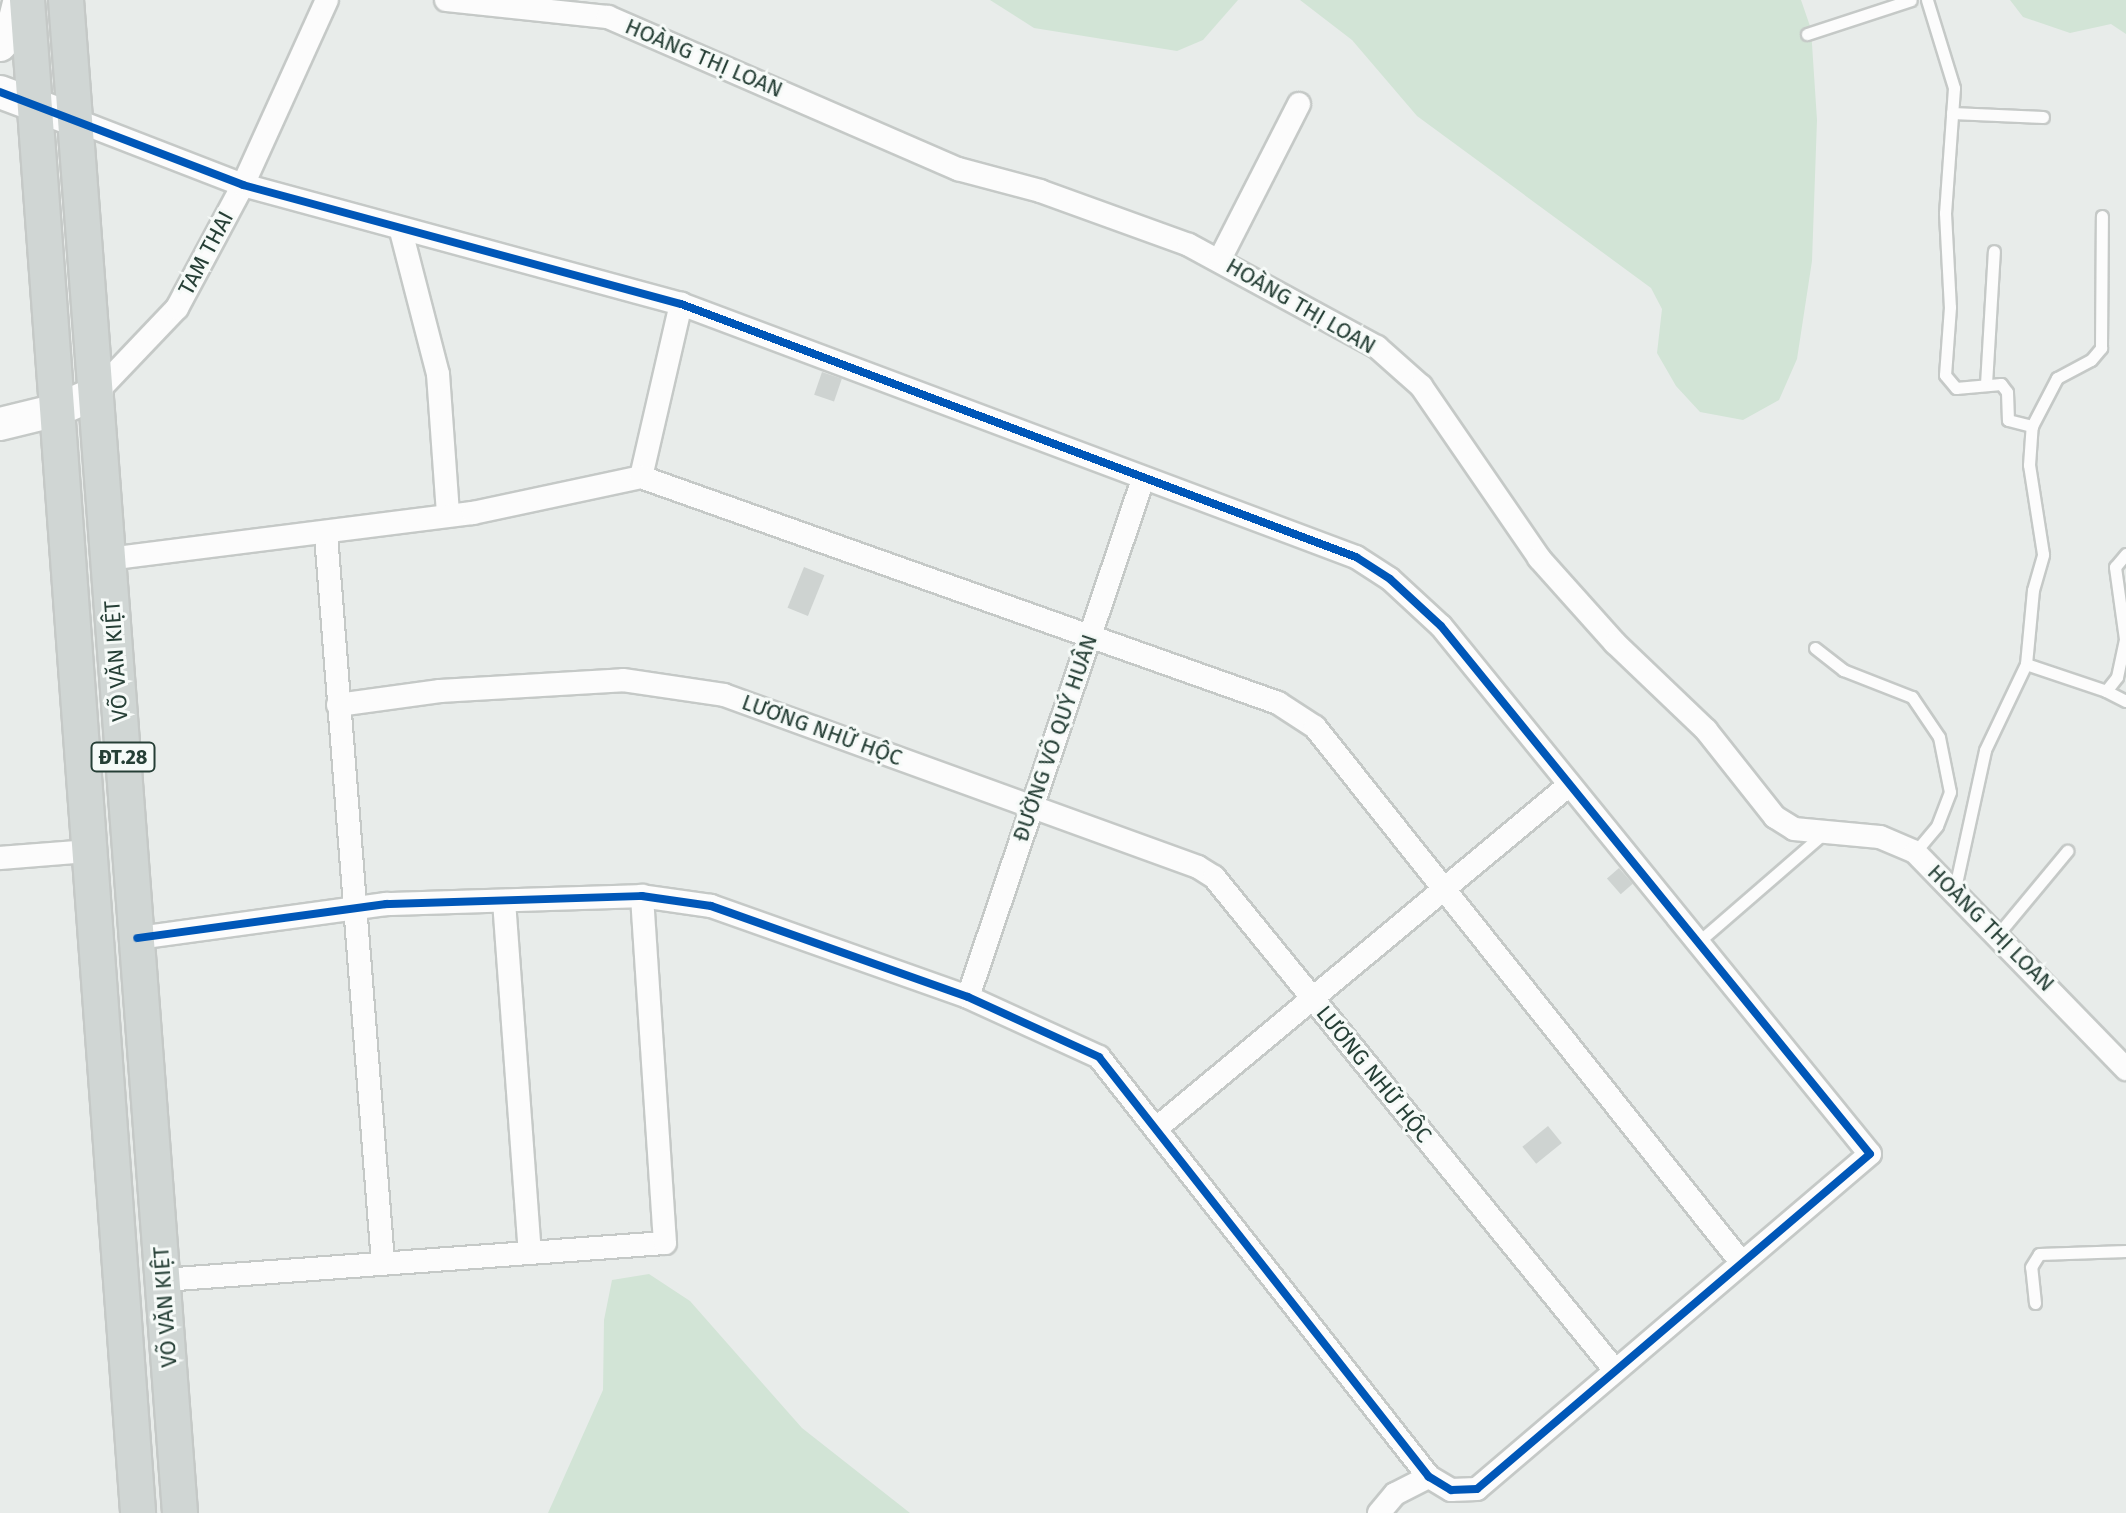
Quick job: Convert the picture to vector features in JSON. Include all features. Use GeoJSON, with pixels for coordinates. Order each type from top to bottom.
{"type":"FeatureCollection","features":[{"type":"Feature","properties":{"kind":"main road","name":"VÕ VĂN KIỆT"},"geometry":{"type":"LineString","coordinates":[[27,0],[138,1513]]}},
{"type":"Feature","properties":{"kind":"main road","name":"VÕ VĂN KIỆT"},"geometry":{"type":"LineString","coordinates":[[66,0],[180,1513]]}},
{"type":"Feature","properties":{"kind":"street"},"geometry":{"type":"LineString","coordinates":[[0,45],[12,31],[20,0]]}},
{"type":"Feature","properties":{"kind":"street","name":"TAM THAI"},"geometry":{"type":"LineString","coordinates":[[0,424],[57,410],[96,393],[177,308],[243,185],[327,0]]}},
{"type":"Feature","properties":{"kind":"street","name":"HOÀNG THỊ LOAN"},"geometry":{"type":"LineString","coordinates":[[446,0],[608,17],[958,169],[1054,196],[1220,259],[1377,347],[1421,386],[1497,503],[1615,643],[1706,730],[1775,817],[1794,829],[1880,837],[1919,855],[1999,933],[2126,1069]]}},
{"type":"Feature","properties":{"kind":"street"},"geometry":{"type":"LineString","coordinates":[[0,92],[35,109],[75,120],[243,185],[401,231],[681,304],[1356,557],[1390,579],[1441,626],[1696,944],[1870,1154],[1614,1369],[1477,1489],[1451,1490],[1429,1477],[1158,1127],[1099,1057],[968,997],[711,906],[642,896],[355,907],[137,938]]}},
{"type":"Feature","properties":{"kind":"street"},"geometry":{"type":"LineString","coordinates":[[1220,259],[1299,104]]}},
{"type":"Feature","properties":{"kind":"street"},"geometry":{"type":"LineString","coordinates":[[401,231],[438,374],[448,515]]}},
{"type":"Feature","properties":{"kind":"street"},"geometry":{"type":"LineString","coordinates":[[641,477],[681,304]]}},
{"type":"Feature","properties":{"kind":"street"},"geometry":{"type":"LineString","coordinates":[[108,559],[326,535],[448,515],[641,477],[1278,703],[1315,727],[1741,1262]]}},
{"type":"Feature","properties":{"kind":"street","name":"ĐƯỜNG VÕ QUÝ HUÂN"},"geometry":{"type":"LineString","coordinates":[[968,997],[1143,479]]}},
{"type":"Feature","properties":{"kind":"street"},"geometry":{"type":"LineString","coordinates":[[326,535],[383,1262]]}},
{"type":"Feature","properties":{"kind":"street","name":"LƯƠNG NHỮ HỘC"},"geometry":{"type":"LineString","coordinates":[[338,705],[440,691],[646,680],[724,695],[1198,867],[1214,877],[1614,1369]]}},
{"type":"Feature","properties":{"kind":"street"},"geometry":{"type":"LineString","coordinates":[[1158,1127],[1569,785]]}},
{"type":"Feature","properties":{"kind":"street"},"geometry":{"type":"LineString","coordinates":[[0,858],[89,851]]}},
{"type":"Feature","properties":{"kind":"street"},"geometry":{"type":"LineString","coordinates":[[163,1280],[665,1243],[642,896]]}},
{"type":"Feature","properties":{"kind":"street"},"geometry":{"type":"LineString","coordinates":[[504,901],[530,1252]]}},
{"type":"Feature","properties":{"kind":"street"},"geometry":{"type":"LineString","coordinates":[[1379,1513],[1395,1494],[1429,1477]]}},
{"type":"Feature","properties":{"kind":"lane"},"geometry":{"type":"LineString","coordinates":[[1807,34],[1911,0]]}},
{"type":"Feature","properties":{"kind":"lane"},"geometry":{"type":"LineString","coordinates":[[1927,0],[1944,64],[1953,79],[1945,213],[1950,307],[1945,375],[1956,388],[1986,384],[2004,387],[2012,424],[2032,426]]}},
{"type":"Feature","properties":{"kind":"lane"},"geometry":{"type":"LineString","coordinates":[[1952,113],[2043,117]]}},
{"type":"Feature","properties":{"kind":"lane"},"geometry":{"type":"LineString","coordinates":[[1951,884],[1972,819],[1985,750],[2026,664],[2043,535],[2029,465],[2032,426],[2057,378],[2091,360],[2101,348],[2102,216]]}},
{"type":"Feature","properties":{"kind":"lane"},"geometry":{"type":"LineString","coordinates":[[1986,384],[1994,251]]}},
{"type":"Feature","properties":{"kind":"lane"},"geometry":{"type":"LineString","coordinates":[[2106,691],[2122,658],[2125,639],[2115,567],[2126,554]]}},
{"type":"Feature","properties":{"kind":"lane"},"geometry":{"type":"LineString","coordinates":[[1815,648],[1843,670],[1912,697],[1939,737],[1950,792],[1937,826],[1919,855]]}},
{"type":"Feature","properties":{"kind":"lane"},"geometry":{"type":"LineString","coordinates":[[2026,664],[2106,691],[2126,701]]}},
{"type":"Feature","properties":{"kind":"lane"},"geometry":{"type":"LineString","coordinates":[[1696,944],[1824,834]]}},
{"type":"Feature","properties":{"kind":"lane"},"geometry":{"type":"LineString","coordinates":[[1999,933],[2067,851]]}},
{"type":"Feature","properties":{"kind":"lane"},"geometry":{"type":"LineString","coordinates":[[2035,1303],[2031,1267],[2039,1254],[2076,1249],[2126,1251]]}},
{"type":"Feature","properties":{"kind":"green space"},"geometry":{"type":"Polygon","coordinates":[[[990,0],[1238,0],[1203,40],[1177,51],[1034,28],[990,0]]]}},
{"type":"Feature","properties":{"kind":"green space"},"geometry":{"type":"Polygon","coordinates":[[[1300,0],[1801,0],[1811,29],[1817,120],[1812,261],[1797,359],[1779,400],[1743,420],[1700,412],[1676,386],[1657,353],[1662,309],[1651,288],[1417,116],[1352,40],[1300,0]]]}},
{"type":"Feature","properties":{"kind":"green space"},"geometry":{"type":"Polygon","coordinates":[[[2010,0],[2126,0],[2126,34],[2111,24],[2070,33],[2023,17],[2010,0]]]}},
{"type":"Feature","properties":{"kind":"green space"},"geometry":{"type":"Polygon","coordinates":[[[649,1274],[690,1301],[802,1428],[910,1513],[548,1513],[603,1390],[604,1320],[612,1280],[649,1274]]]}},
{"type":"Feature","properties":{"kind":"building"},"geometry":{"type":"Polygon","coordinates":[[[822,372],[842,379],[834,402],[814,395],[822,372]]]}},
{"type":"Feature","properties":{"kind":"building"},"geometry":{"type":"Polygon","coordinates":[[[804,567],[824,575],[808,616],[788,608],[804,567]]]}},
{"type":"Feature","properties":{"kind":"building"},"geometry":{"type":"Polygon","coordinates":[[[1619,868],[1633,884],[1621,894],[1607,878],[1619,868]]]}},
{"type":"Feature","properties":{"kind":"building"},"geometry":{"type":"Polygon","coordinates":[[[1548,1126],[1562,1143],[1536,1164],[1522,1147],[1548,1126]]]}},
{"type":"Feature","properties":{"kind":"cycle path"},"geometry":{"type":"LineString","coordinates":[[0,92],[243,185],[681,304],[1356,557],[1390,579],[1441,626],[1870,1154],[1477,1489],[1451,1490],[1429,1477],[1099,1057],[968,997],[711,906],[642,896],[386,904],[137,938]]}}]}
